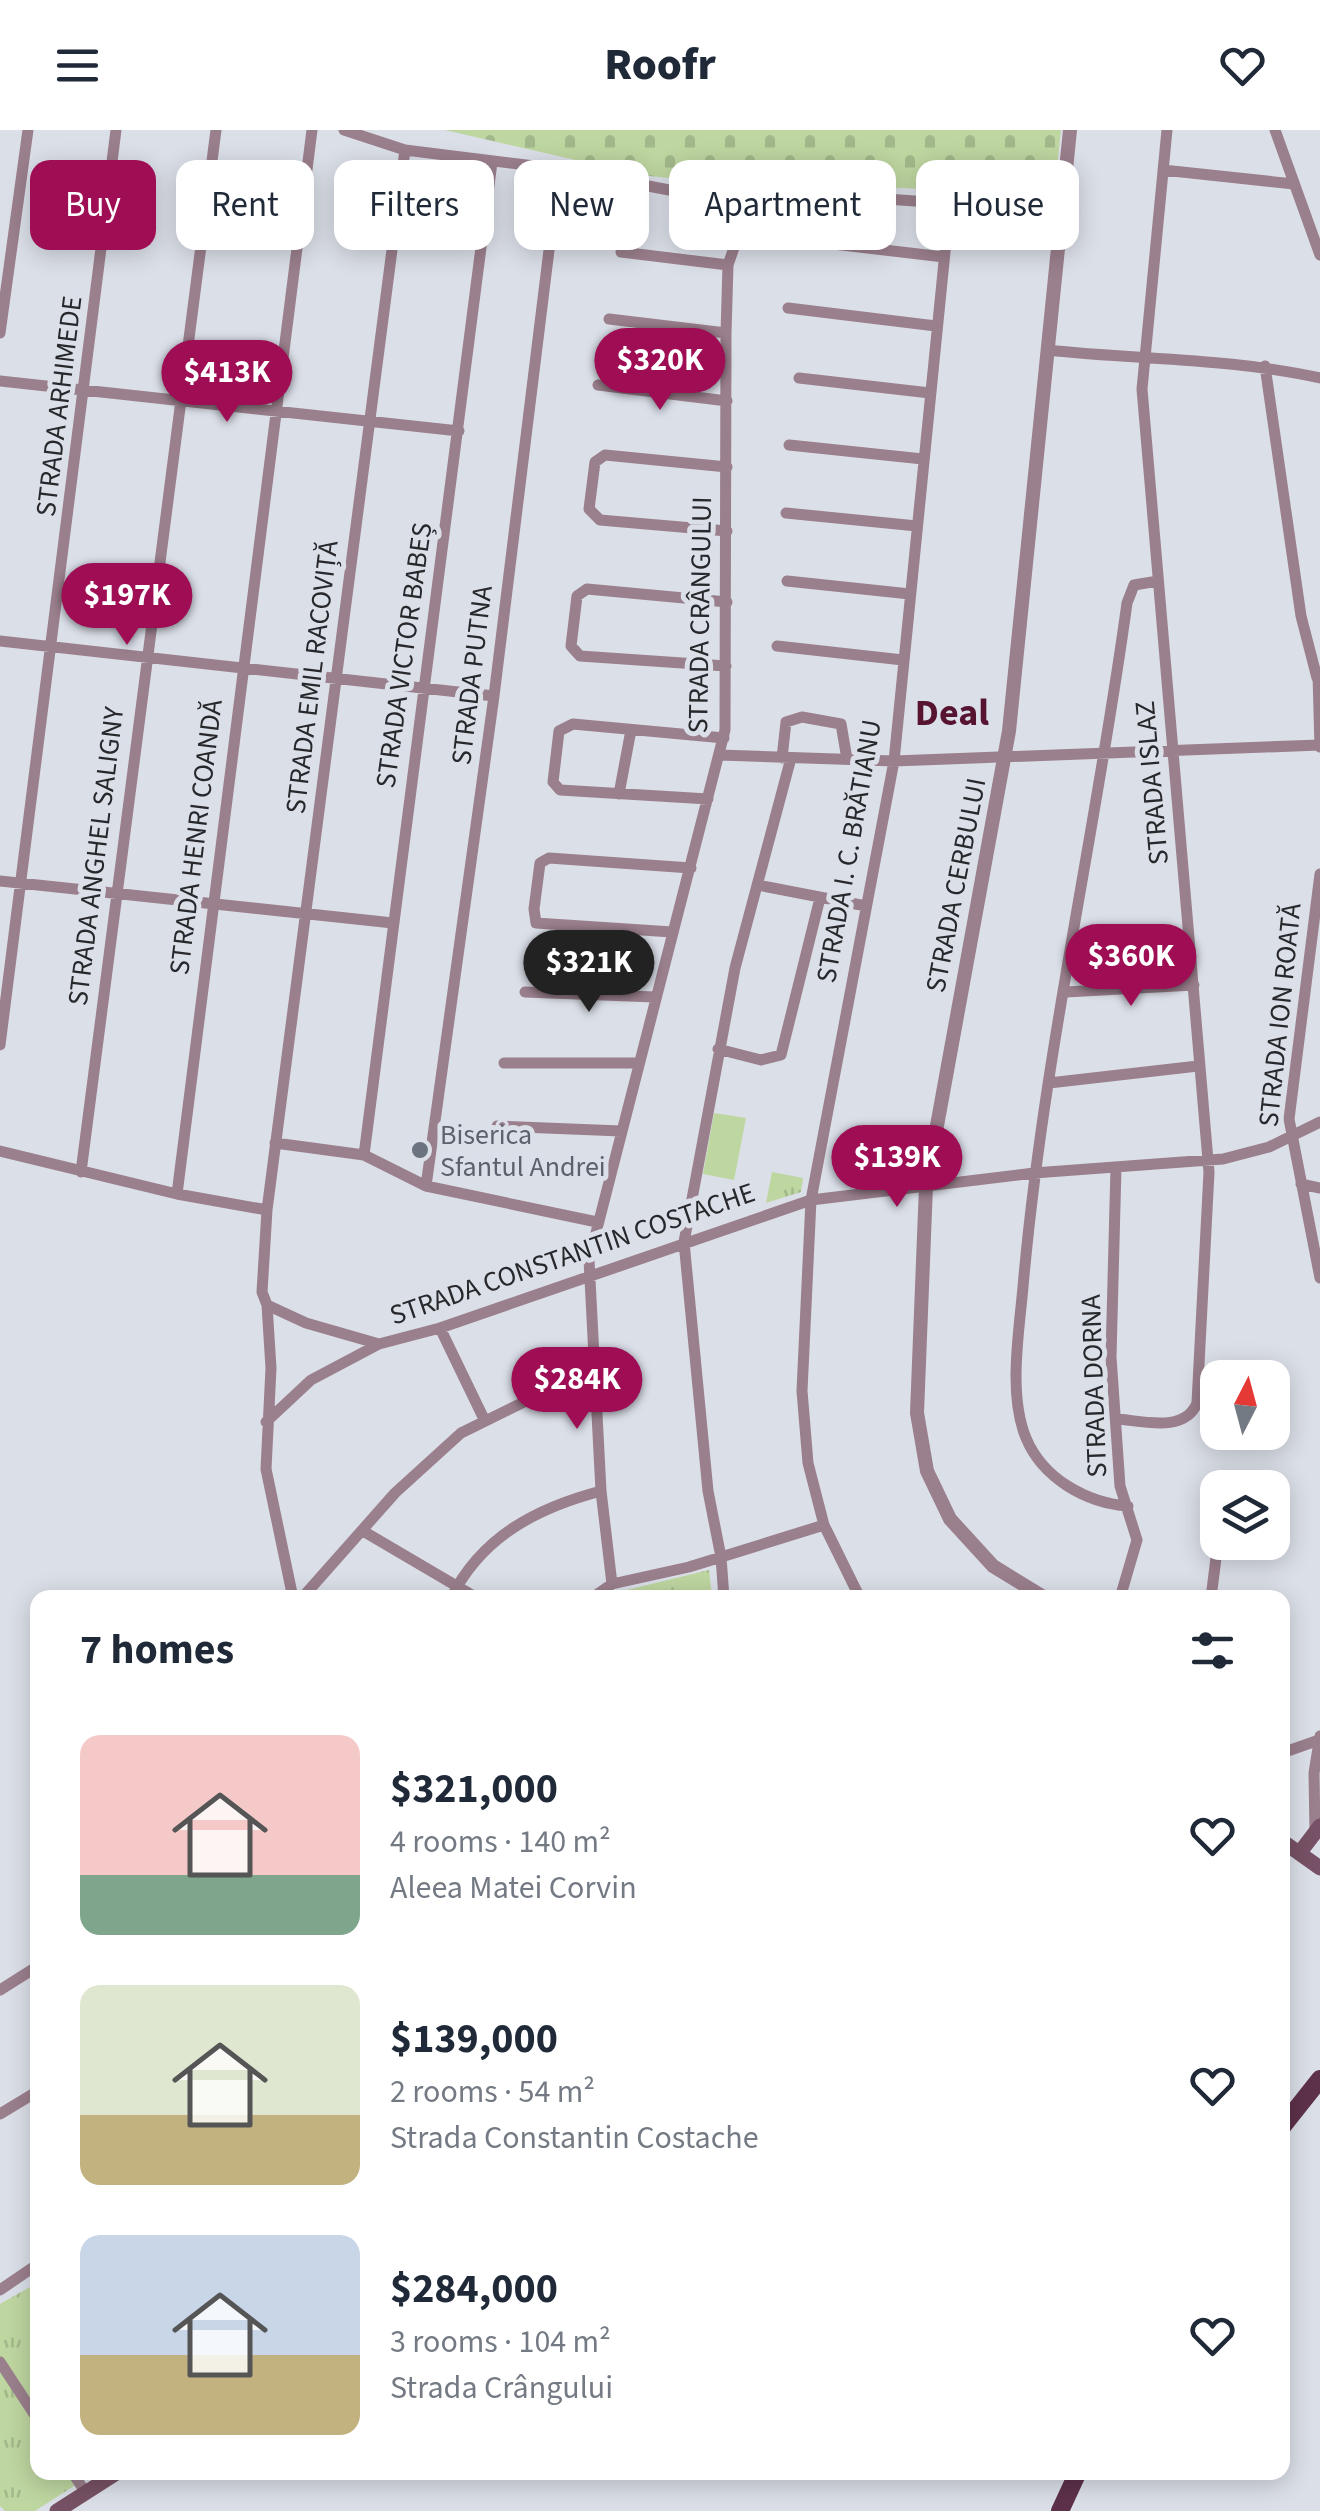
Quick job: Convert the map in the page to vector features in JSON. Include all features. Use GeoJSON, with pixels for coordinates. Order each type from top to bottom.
{"type":"FeatureCollection","features":[{"type":"Feature","properties":{"kind":"main road"},"geometry":{"type":"LineString","coordinates":[[1302,1851],[1317,1829]]}},
{"type":"Feature","properties":{"kind":"main road"},"geometry":{"type":"LineString","coordinates":[[1290,1845],[1320,1868]]}},
{"type":"Feature","properties":{"kind":"main road"},"geometry":{"type":"LineString","coordinates":[[1290,2117],[1320,2079]]}},
{"type":"Feature","properties":{"kind":"main road"},"geometry":{"type":"LineString","coordinates":[[57,2511],[106,2480]]}},
{"type":"Feature","properties":{"kind":"main road"},"geometry":{"type":"LineString","coordinates":[[1060,2511],[1074,2480]]}},
{"type":"Feature","properties":{"kind":"street"},"geometry":{"type":"LineString","coordinates":[[0,332],[28,130]]}},
{"type":"Feature","properties":{"kind":"street","name":"STRADA ARHIMEDE"},"geometry":{"type":"LineString","coordinates":[[0,1045],[116,130]]}},
{"type":"Feature","properties":{"kind":"street","name":"STRADA ANGHEL SALIGNY"},"geometry":{"type":"LineString","coordinates":[[81,1172],[216,130]]}},
{"type":"Feature","properties":{"kind":"street","name":"STRADA HENRI COANDĂ"},"geometry":{"type":"LineString","coordinates":[[177,1194],[312,130]]}},
{"type":"Feature","properties":{"kind":"street"},"geometry":{"type":"LineString","coordinates":[[344,130],[375,135],[405,150],[478,160]]}},
{"type":"Feature","properties":{"kind":"street","name":"STRADA CERBULUI"},"geometry":{"type":"LineString","coordinates":[[1067,160],[1070,130]]}},
{"type":"Feature","properties":{"kind":"street","name":"STRADA ISLAZ"},"geometry":{"type":"LineString","coordinates":[[1117,1419],[1180,1422],[1192,1414],[1196,1404],[1207,1159],[1143,404],[1167,130]]}},
{"type":"Feature","properties":{"kind":"street"},"geometry":{"type":"LineString","coordinates":[[1274,130],[1320,255]]}},
{"type":"Feature","properties":{"kind":"street","name":"STRADA EMIL RACOVIȚĂ"},"geometry":{"type":"LineString","coordinates":[[268,1210],[405,150]]}},
{"type":"Feature","properties":{"kind":"street"},"geometry":{"type":"LineString","coordinates":[[1163,170],[1294,184]]}},
{"type":"Feature","properties":{"kind":"street","name":"STRADA VICTOR BABEȘ"},"geometry":{"type":"LineString","coordinates":[[364,1155],[481,250]]}},
{"type":"Feature","properties":{"kind":"street","name":"STRADA PUTNA"},"geometry":{"type":"LineString","coordinates":[[426,1186],[494,696],[549,250]]}},
{"type":"Feature","properties":{"kind":"street","name":"STRADA CRÂNGULUI"},"geometry":{"type":"LineString","coordinates":[[612,1584],[600,1491],[590,1274],[597,1222],[724,738],[726,333],[728,265],[734,250]]}},
{"type":"Feature","properties":{"kind":"street"},"geometry":{"type":"LineString","coordinates":[[884,250],[944,257]]}},
{"type":"Feature","properties":{"kind":"street","name":"STRADA I. C. BRĂTIANU"},"geometry":{"type":"LineString","coordinates":[[856,1590],[824,1525],[810,1481],[803,1410],[811,1200],[894,761],[945,250]]}},
{"type":"Feature","properties":{"kind":"street","name":"STRADA CERBULUI"},"geometry":{"type":"LineString","coordinates":[[1031,1590],[1006,1576],[950,1519],[927,1471],[917,1413],[926,1186],[1005,758],[1058,250]]}},
{"type":"Feature","properties":{"kind":"street"},"geometry":{"type":"LineString","coordinates":[[621,252],[728,265]]}},
{"type":"Feature","properties":{"kind":"street"},"geometry":{"type":"LineString","coordinates":[[788,308],[936,326]]}},
{"type":"Feature","properties":{"kind":"street"},"geometry":{"type":"LineString","coordinates":[[608,319],[726,333]]}},
{"type":"Feature","properties":{"kind":"street"},"geometry":{"type":"LineString","coordinates":[[1048,350],[1265,366],[1320,378]]}},
{"type":"Feature","properties":{"kind":"street"},"geometry":{"type":"LineString","coordinates":[[719,754],[894,761],[1174,748],[1320,746],[1319,672],[1301,616],[1265,366]]}},
{"type":"Feature","properties":{"kind":"street"},"geometry":{"type":"LineString","coordinates":[[799,378],[930,394]]}},
{"type":"Feature","properties":{"kind":"street"},"geometry":{"type":"LineString","coordinates":[[0,380],[459,431]]}},
{"type":"Feature","properties":{"kind":"street"},"geometry":{"type":"LineString","coordinates":[[598,385],[727,401]]}},
{"type":"Feature","properties":{"kind":"street"},"geometry":{"type":"LineString","coordinates":[[789,445],[923,459]]}},
{"type":"Feature","properties":{"kind":"street"},"geometry":{"type":"LineString","coordinates":[[727,531],[600,520],[589,508],[595,462],[605,454],[728,466]]}},
{"type":"Feature","properties":{"kind":"street"},"geometry":{"type":"LineString","coordinates":[[786,513],[917,526]]}},
{"type":"Feature","properties":{"kind":"street"},"geometry":{"type":"LineString","coordinates":[[1128,1506],[1106,1504],[1068,1488],[1047,1469],[1026,1438],[1018,1384],[1019,1340],[1034,1173],[1107,752],[1126,603],[1134,585],[1158,581]]}},
{"type":"Feature","properties":{"kind":"street"},"geometry":{"type":"LineString","coordinates":[[787,582],[910,594]]}},
{"type":"Feature","properties":{"kind":"street"},"geometry":{"type":"LineString","coordinates":[[726,666],[580,656],[571,646],[577,596],[586,589],[727,602]]}},
{"type":"Feature","properties":{"kind":"street"},"geometry":{"type":"LineString","coordinates":[[0,641],[494,696]]}},
{"type":"Feature","properties":{"kind":"street"},"geometry":{"type":"LineString","coordinates":[[777,646],[903,660]]}},
{"type":"Feature","properties":{"kind":"street"},"geometry":{"type":"LineString","coordinates":[[724,1590],[722,1556],[708,1491],[684,1242],[718,1049],[786,758],[786,722],[802,717],[840,724],[846,760]]}},
{"type":"Feature","properties":{"kind":"street"},"geometry":{"type":"LineString","coordinates":[[708,799],[556,787],[559,731],[573,724],[724,738]]}},
{"type":"Feature","properties":{"kind":"street"},"geometry":{"type":"LineString","coordinates":[[620,794],[631,730]]}},
{"type":"Feature","properties":{"kind":"street"},"geometry":{"type":"LineString","coordinates":[[672,932],[536,923],[540,863],[549,858],[691,868]]}},
{"type":"Feature","properties":{"kind":"street","name":"STRADA ION ROATĂ"},"geometry":{"type":"LineString","coordinates":[[1320,874],[1290,1138],[1320,1278]]}},
{"type":"Feature","properties":{"kind":"street"},"geometry":{"type":"LineString","coordinates":[[0,882],[393,923]]}},
{"type":"Feature","properties":{"kind":"street"},"geometry":{"type":"LineString","coordinates":[[758,885],[866,906]]}},
{"type":"Feature","properties":{"kind":"street"},"geometry":{"type":"LineString","coordinates":[[718,1049],[770,1061],[782,1055],[820,898]]}},
{"type":"Feature","properties":{"kind":"street"},"geometry":{"type":"LineString","coordinates":[[1066,992],[1194,985]]}},
{"type":"Feature","properties":{"kind":"street"},"geometry":{"type":"LineString","coordinates":[[525,992],[655,997]]}},
{"type":"Feature","properties":{"kind":"street"},"geometry":{"type":"LineString","coordinates":[[504,1062],[639,1063]]}},
{"type":"Feature","properties":{"kind":"street"},"geometry":{"type":"LineString","coordinates":[[1050,1083],[1198,1066]]}},
{"type":"Feature","properties":{"kind":"street","name":"STRADA CONSTANTIN COSTACHE"},"geometry":{"type":"LineString","coordinates":[[267,1306],[306,1323],[379,1344],[440,1328],[811,1200],[1034,1173],[1244,1155],[1320,1122]]}},
{"type":"Feature","properties":{"kind":"street"},"geometry":{"type":"LineString","coordinates":[[497,1126],[621,1131]]}},
{"type":"Feature","properties":{"kind":"street"},"geometry":{"type":"LineString","coordinates":[[275,1144],[364,1155],[426,1186],[597,1222]]}},
{"type":"Feature","properties":{"kind":"street"},"geometry":{"type":"LineString","coordinates":[[0,1151],[177,1194],[268,1210],[262,1292],[267,1306],[271,1368],[266,1422],[268,1484],[291,1590]]}},
{"type":"Feature","properties":{"kind":"street","name":"STRADA DORNA"},"geometry":{"type":"LineString","coordinates":[[1116,1167],[1111,1357],[1120,1486],[1137,1540],[1122,1590]]}},
{"type":"Feature","properties":{"kind":"street"},"geometry":{"type":"LineString","coordinates":[[1301,1184],[1320,1188]]}},
{"type":"Feature","properties":{"kind":"street"},"geometry":{"type":"LineString","coordinates":[[440,1328],[484,1419]]}},
{"type":"Feature","properties":{"kind":"street"},"geometry":{"type":"LineString","coordinates":[[266,1422],[320,1373],[379,1344]]}},
{"type":"Feature","properties":{"kind":"street"},"geometry":{"type":"LineString","coordinates":[[309,1590],[429,1460],[484,1419],[594,1376]]}},
{"type":"Feature","properties":{"kind":"street"},"geometry":{"type":"LineString","coordinates":[[456,1590],[493,1544],[534,1512],[600,1491]]}},
{"type":"Feature","properties":{"kind":"street"},"geometry":{"type":"LineString","coordinates":[[603,1590],[612,1584],[824,1525]]}},
{"type":"Feature","properties":{"kind":"street"},"geometry":{"type":"LineString","coordinates":[[363,1530],[451,1590]]}},
{"type":"Feature","properties":{"kind":"street"},"geometry":{"type":"LineString","coordinates":[[1212,1590],[1216,1560]]}},
{"type":"Feature","properties":{"kind":"street"},"geometry":{"type":"LineString","coordinates":[[1290,1750],[1319,1738],[1317,1829]]}},
{"type":"Feature","properties":{"kind":"street"},"geometry":{"type":"LineString","coordinates":[[0,1990],[30,1971]]}},
{"type":"Feature","properties":{"kind":"street"},"geometry":{"type":"LineString","coordinates":[[0,2114],[30,2096]]}},
{"type":"Feature","properties":{"kind":"street"},"geometry":{"type":"LineString","coordinates":[[0,2290],[30,2269]]}},
{"type":"Feature","properties":{"kind":"street"},"geometry":{"type":"LineString","coordinates":[[0,2362],[30,2408]]}},
{"type":"Feature","properties":{"kind":"street"},"geometry":{"type":"LineString","coordinates":[[77,2480],[86,2493]]}},
{"type":"Feature","properties":{"kind":"green space"},"geometry":{"type":"Polygon","coordinates":[[[445,130],[1061,130],[1058,160],[916,160],[916,189],[896,188],[896,160],[669,160],[669,178],[649,176],[649,160],[576,160],[445,130]]]}},
{"type":"Feature","properties":{"kind":"green space"},"geometry":{"type":"Polygon","coordinates":[[[714,1113],[746,1118],[734,1180],[703,1174],[714,1113]]]}},
{"type":"Feature","properties":{"kind":"green space"},"geometry":{"type":"Polygon","coordinates":[[[772,1172],[803,1178],[801,1192],[766,1203],[772,1172]]]}},
{"type":"Feature","properties":{"kind":"green space"},"geometry":{"type":"Polygon","coordinates":[[[709,1570],[711,1590],[627,1590],[709,1570]]]}},
{"type":"Feature","properties":{"kind":"green space"},"geometry":{"type":"Polygon","coordinates":[[[30,2287],[30,2480],[83,2480],[35,2511],[5,2511],[0,2506],[0,2304],[30,2287]]]}},
{"type":"Feature","properties":{"kind":"place","name":"Biserica Sfantul Andrei"},"geometry":{"type":"Point","coordinates":[420,1150]}},
{"type":"Feature","properties":{"kind":"district","name":"Deal"},"geometry":{"type":"Point","coordinates":[952,712]}}]}
